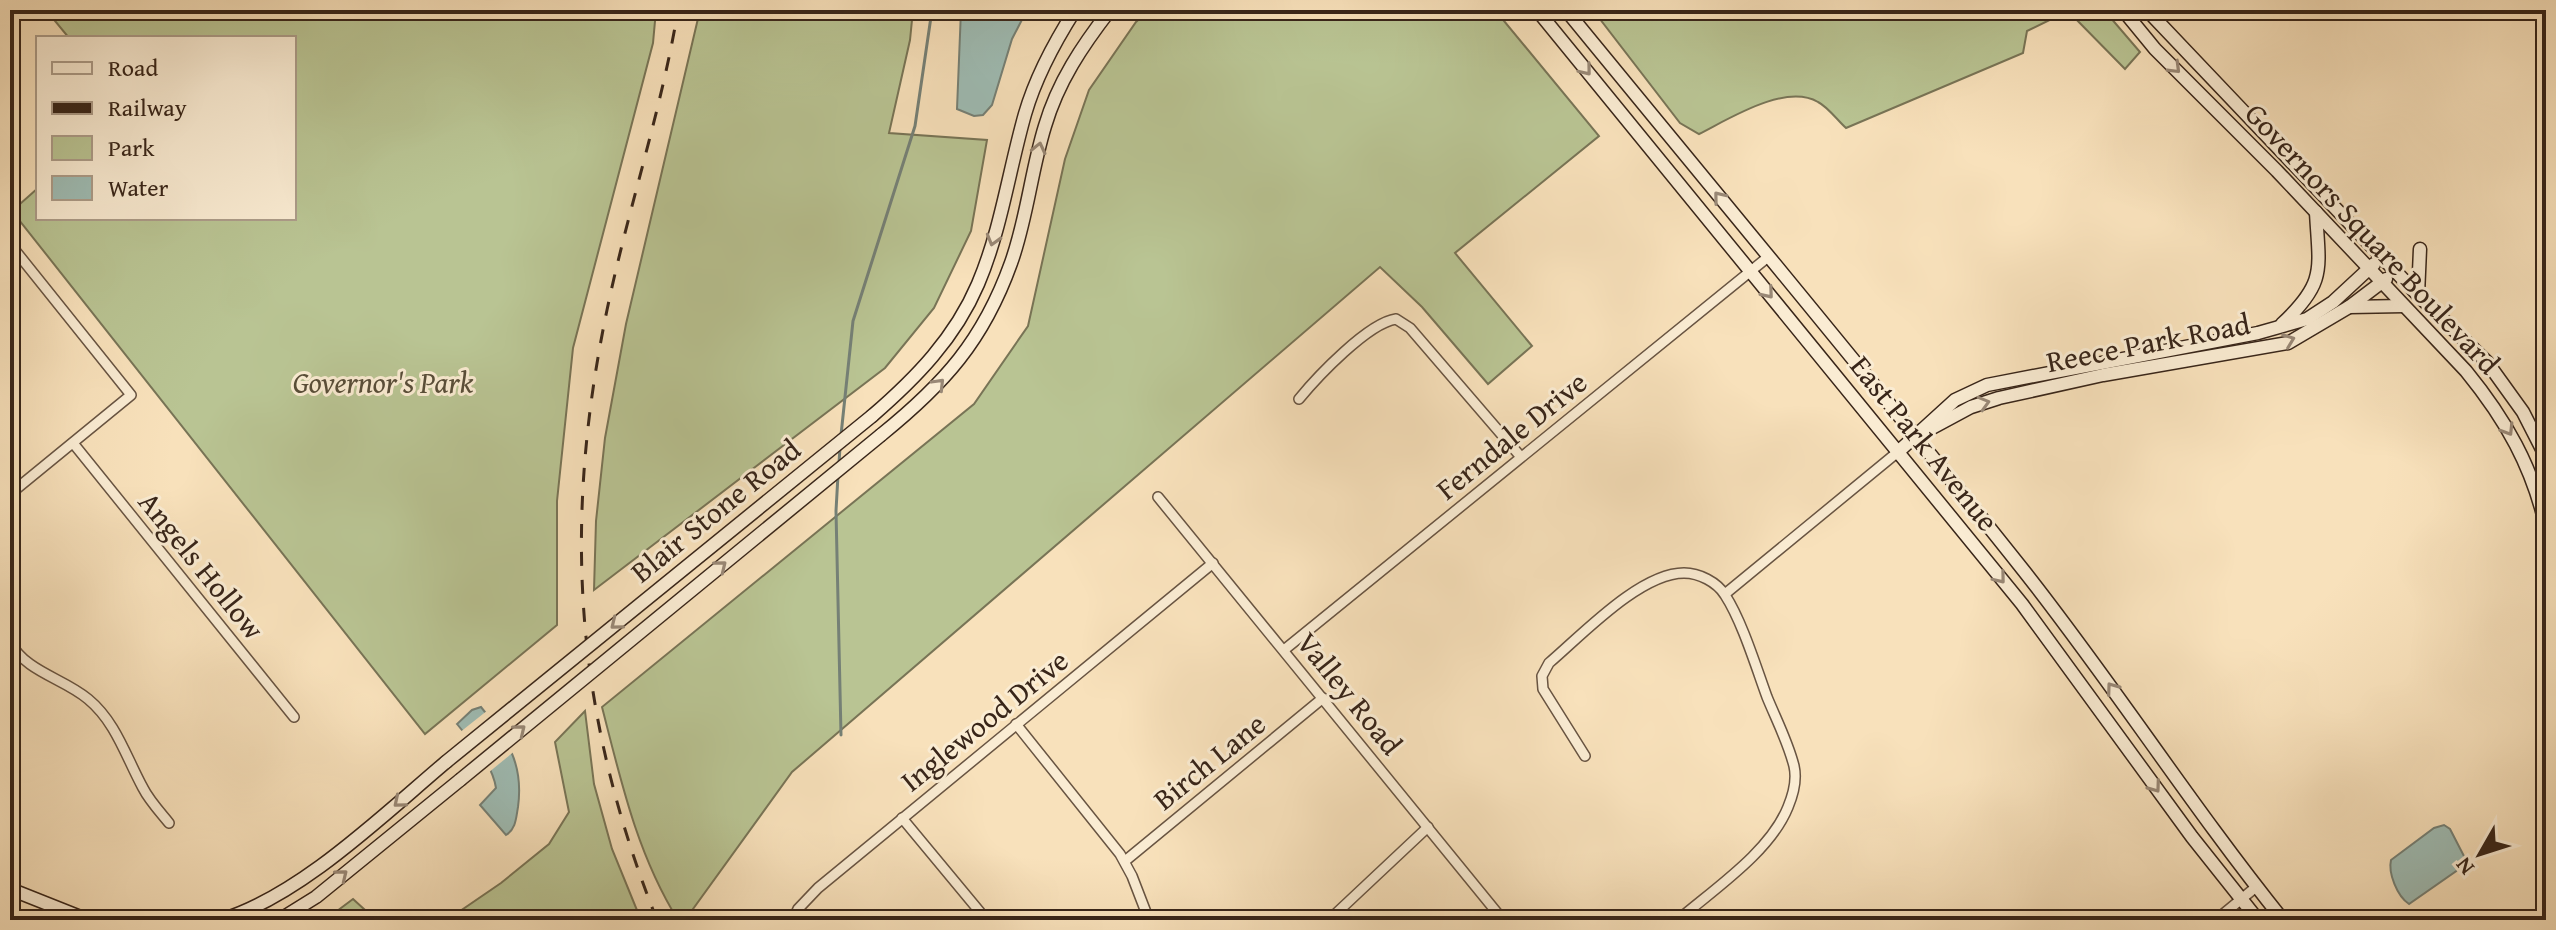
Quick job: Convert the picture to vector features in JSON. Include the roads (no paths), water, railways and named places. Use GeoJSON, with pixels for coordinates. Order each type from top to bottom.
{"type":"FeatureCollection","features":[{"type":"Feature","properties":{"kind":"main road","name":"Blair Stone Road"},"geometry":{"type":"LineString","coordinates":[[221,920],[270,900],[351,840],[872,416],[926,365],[950,335],[969,302],[994,243],[1025,112],[1038,76],[1075,10]]}},
{"type":"Feature","properties":{"kind":"main road","name":"Blair Stone Road"},"geometry":{"type":"LineString","coordinates":[[279,920],[316,897],[460,780],[919,405],[946,378],[989,315],[1012,261],[1050,111],[1065,75],[1086,40],[1110,10]]}},
{"type":"Feature","properties":{"kind":"main road","name":"East Park Avenue"},"geometry":{"type":"LineString","coordinates":[[1537,10],[2022,604],[2175,814],[2258,920]]}},
{"type":"Feature","properties":{"kind":"main road","name":"East Park Avenue"},"geometry":{"type":"LineString","coordinates":[[1566,10],[2015,560],[2283,920]]}},
{"type":"Feature","properties":{"kind":"main road","name":"Governors Square Boulevard"},"geometry":{"type":"LineString","coordinates":[[2123,10],[2155,49],[2316,212],[2485,394],[2517,444],[2537,490],[2546,527]]}},
{"type":"Feature","properties":{"kind":"main road","name":"Governors Square Boulevard"},"geometry":{"type":"LineString","coordinates":[[2147,10],[2418,295],[2487,362],[2523,412],[2546,457]]}},
{"type":"Feature","properties":{"kind":"main road"},"geometry":{"type":"LineString","coordinates":[[2155,49],[2169,36]]}},
{"type":"Feature","properties":{"kind":"main road"},"geometry":{"type":"LineString","coordinates":[[2278,328],[2306,300],[2317,279],[2316,212]]}},
{"type":"Feature","properties":{"kind":"main road"},"geometry":{"type":"LineString","coordinates":[[2418,295],[2420,249]]}},
{"type":"Feature","properties":{"kind":"main road","name":"Reece Park Road"},"geometry":{"type":"LineString","coordinates":[[1899,451],[1955,400],[1987,385],[2278,328],[2307,319],[2320,312],[2382,256]]}},
{"type":"Feature","properties":{"kind":"main road","name":"Reece Park Road"},"geometry":{"type":"LineString","coordinates":[[1915,438],[1987,401],[2103,375],[2288,343],[2349,307],[2396,271]]}},
{"type":"Feature","properties":{"kind":"main road"},"geometry":{"type":"LineString","coordinates":[[2349,307],[2404,306]]}},
{"type":"Feature","properties":{"kind":"main road"},"geometry":{"type":"LineString","coordinates":[[2485,394],[2502,381]]}},
{"type":"Feature","properties":{"kind":"main road"},"geometry":{"type":"LineString","coordinates":[[351,840],[365,857]]}},
{"type":"Feature","properties":{"kind":"main road"},"geometry":{"type":"LineString","coordinates":[[10,889],[88,920]]}},
{"type":"Feature","properties":{"kind":"main road"},"geometry":{"type":"LineString","coordinates":[[10,916],[20,920]]}},
{"type":"Feature","properties":{"kind":"street"},"geometry":{"type":"LineString","coordinates":[[10,244],[131,395],[10,494]]}},
{"type":"Feature","properties":{"kind":"street","name":"Ferndale Drive"},"geometry":{"type":"LineString","coordinates":[[1284,650],[1768,257]]}},
{"type":"Feature","properties":{"kind":"street"},"geometry":{"type":"LineString","coordinates":[[1299,399],[1322,371],[1382,323],[1396,319],[1410,328],[1521,457]]}},
{"type":"Feature","properties":{"kind":"street","name":"Angels Hollow"},"geometry":{"type":"LineString","coordinates":[[73,443],[294,717]]}},
{"type":"Feature","properties":{"kind":"street"},"geometry":{"type":"LineString","coordinates":[[1725,594],[1899,451]]}},
{"type":"Feature","properties":{"kind":"street","name":"Valley Road"},"geometry":{"type":"LineString","coordinates":[[1158,497],[1503,920]]}},
{"type":"Feature","properties":{"kind":"street","name":"Inglewood Drive"},"geometry":{"type":"LineString","coordinates":[[793,920],[798,909],[818,888],[1213,563]]}},
{"type":"Feature","properties":{"kind":"street"},"geometry":{"type":"LineString","coordinates":[[1585,756],[1543,689],[1542,676],[1549,663],[1633,592],[1656,578],[1674,574],[1695,574],[1704,578],[1725,594],[1794,765],[1794,787],[1787,810],[1761,847],[1678,920]]}},
{"type":"Feature","properties":{"kind":"street"},"geometry":{"type":"LineString","coordinates":[[10,642],[25,662],[69,685],[95,705],[120,740],[144,791],[169,823]]}},
{"type":"Feature","properties":{"kind":"street","name":"Birch Lane"},"geometry":{"type":"LineString","coordinates":[[1125,861],[1323,698]]}},
{"type":"Feature","properties":{"kind":"street"},"geometry":{"type":"LineString","coordinates":[[1016,724],[1125,861],[1149,920]]}},
{"type":"Feature","properties":{"kind":"street"},"geometry":{"type":"LineString","coordinates":[[902,818],[980,912],[983,920]]}},
{"type":"Feature","properties":{"kind":"street"},"geometry":{"type":"LineString","coordinates":[[1329,920],[1428,827]]}},
{"type":"Feature","properties":{"kind":"street"},"geometry":{"type":"LineString","coordinates":[[2216,920],[2256,887]]}},
{"type":"Feature","properties":{"kind":"water"},"geometry":{"type":"Polygon","coordinates":[[[961,10],[1027,10],[1012,39],[992,105],[983,115],[974,116],[957,109],[961,10]]]}},
{"type":"Feature","properties":{"kind":"water"},"geometry":{"type":"Polygon","coordinates":[[[481,707],[506,741],[516,764],[518,807],[512,830],[506,835],[480,805],[496,788],[494,779],[481,754],[457,724],[472,710],[481,707]]]}},
{"type":"Feature","properties":{"kind":"water"},"geometry":{"type":"Polygon","coordinates":[[[2444,825],[2450,829],[2466,860],[2462,867],[2409,904],[2394,884],[2391,860],[2434,828],[2444,825]]]}},
{"type":"Feature","properties":{"kind":"waterway"},"geometry":{"type":"LineString","coordinates":[[841,435],[853,321],[915,126],[932,10]]}},
{"type":"Feature","properties":{"kind":"waterway"},"geometry":{"type":"LineString","coordinates":[[839,463],[840,447]]}},
{"type":"Feature","properties":{"kind":"waterway"},"geometry":{"type":"LineString","coordinates":[[838,475],[836,511],[841,735]]}},
{"type":"Feature","properties":{"kind":"railway"},"geometry":{"type":"LineString","coordinates":[[657,920],[629,844],[608,768],[593,693],[584,619],[581,544],[584,467],[607,310],[663,86],[678,10]]}},
{"type":"Feature","properties":{"kind":"park label","name":"Governor's Park"},"geometry":{"type":"Point","coordinates":[383,382]}}]}
